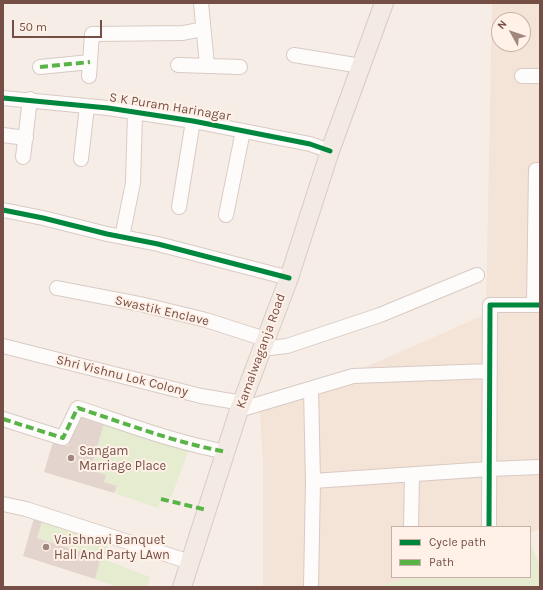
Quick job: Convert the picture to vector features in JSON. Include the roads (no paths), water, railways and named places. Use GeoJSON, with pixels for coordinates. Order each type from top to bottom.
{"type":"FeatureCollection","features":[{"type":"Feature","properties":{"kind":"main road","name":"Kamalwaganja Road"},"geometry":{"type":"LineString","coordinates":[[182,587],[241,406],[288,278],[330,151],[384,3]]}},
{"type":"Feature","properties":{"kind":"street"},"geometry":{"type":"LineString","coordinates":[[201,3],[207,65]]}},
{"type":"Feature","properties":{"kind":"street"},"geometry":{"type":"LineString","coordinates":[[89,76],[92,34],[183,33],[203,29]]}},
{"type":"Feature","properties":{"kind":"street"},"geometry":{"type":"LineString","coordinates":[[294,55],[361,66]]}},
{"type":"Feature","properties":{"kind":"street"},"geometry":{"type":"LineString","coordinates":[[40,67],[90,62]]}},
{"type":"Feature","properties":{"kind":"street"},"geometry":{"type":"LineString","coordinates":[[178,65],[240,67]]}},
{"type":"Feature","properties":{"kind":"street"},"geometry":{"type":"LineString","coordinates":[[522,76],[540,76]]}},
{"type":"Feature","properties":{"kind":"street","name":"S K Puram Harinagar"},"geometry":{"type":"LineString","coordinates":[[3,98],[30,99],[193,121],[310,144],[330,151]]}},
{"type":"Feature","properties":{"kind":"street"},"geometry":{"type":"LineString","coordinates":[[23,157],[30,99]]}},
{"type":"Feature","properties":{"kind":"street"},"geometry":{"type":"LineString","coordinates":[[81,159],[87,106]]}},
{"type":"Feature","properties":{"kind":"street"},"geometry":{"type":"LineString","coordinates":[[122,237],[133,183],[135,113]]}},
{"type":"Feature","properties":{"kind":"street"},"geometry":{"type":"LineString","coordinates":[[179,207],[193,121]]}},
{"type":"Feature","properties":{"kind":"street"},"geometry":{"type":"LineString","coordinates":[[226,215],[244,131]]}},
{"type":"Feature","properties":{"kind":"street"},"geometry":{"type":"LineString","coordinates":[[3,135],[26,138]]}},
{"type":"Feature","properties":{"kind":"street"},"geometry":{"type":"LineString","coordinates":[[489,526],[490,305],[537,305],[536,170],[540,170]]}},
{"type":"Feature","properties":{"kind":"street"},"geometry":{"type":"LineString","coordinates":[[3,210],[158,244],[288,278]]}},
{"type":"Feature","properties":{"kind":"street"},"geometry":{"type":"LineString","coordinates":[[263,344],[287,346],[380,315],[477,275]]}},
{"type":"Feature","properties":{"kind":"street","name":"Swastik Enclave"},"geometry":{"type":"LineString","coordinates":[[57,288],[140,304],[192,317],[263,344]]}},
{"type":"Feature","properties":{"kind":"street","name":"Shri Vishnu Lok Colony"},"geometry":{"type":"LineString","coordinates":[[3,346],[241,406]]}},
{"type":"Feature","properties":{"kind":"street"},"geometry":{"type":"LineString","coordinates":[[241,406],[311,389],[353,376],[490,371]]}},
{"type":"Feature","properties":{"kind":"street"},"geometry":{"type":"LineString","coordinates":[[311,389],[313,481],[311,587]]}},
{"type":"Feature","properties":{"kind":"street"},"geometry":{"type":"LineString","coordinates":[[3,419],[62,438],[65,436],[78,408],[172,439],[204,448],[227,452]]}},
{"type":"Feature","properties":{"kind":"street"},"geometry":{"type":"LineString","coordinates":[[313,481],[540,467]]}},
{"type":"Feature","properties":{"kind":"street"},"geometry":{"type":"LineString","coordinates":[[411,526],[412,475]]}},
{"type":"Feature","properties":{"kind":"street"},"geometry":{"type":"LineString","coordinates":[[3,504],[26,509],[190,562]]}},
{"type":"Feature","properties":{"kind":"place","name":"Sangam Marriage Place"},"geometry":{"type":"Point","coordinates":[71,458]}},
{"type":"Feature","properties":{"kind":"place","name":"Vaishnavi Banquet Hall And Party LAwn"},"geometry":{"type":"Point","coordinates":[46,547]}}]}
